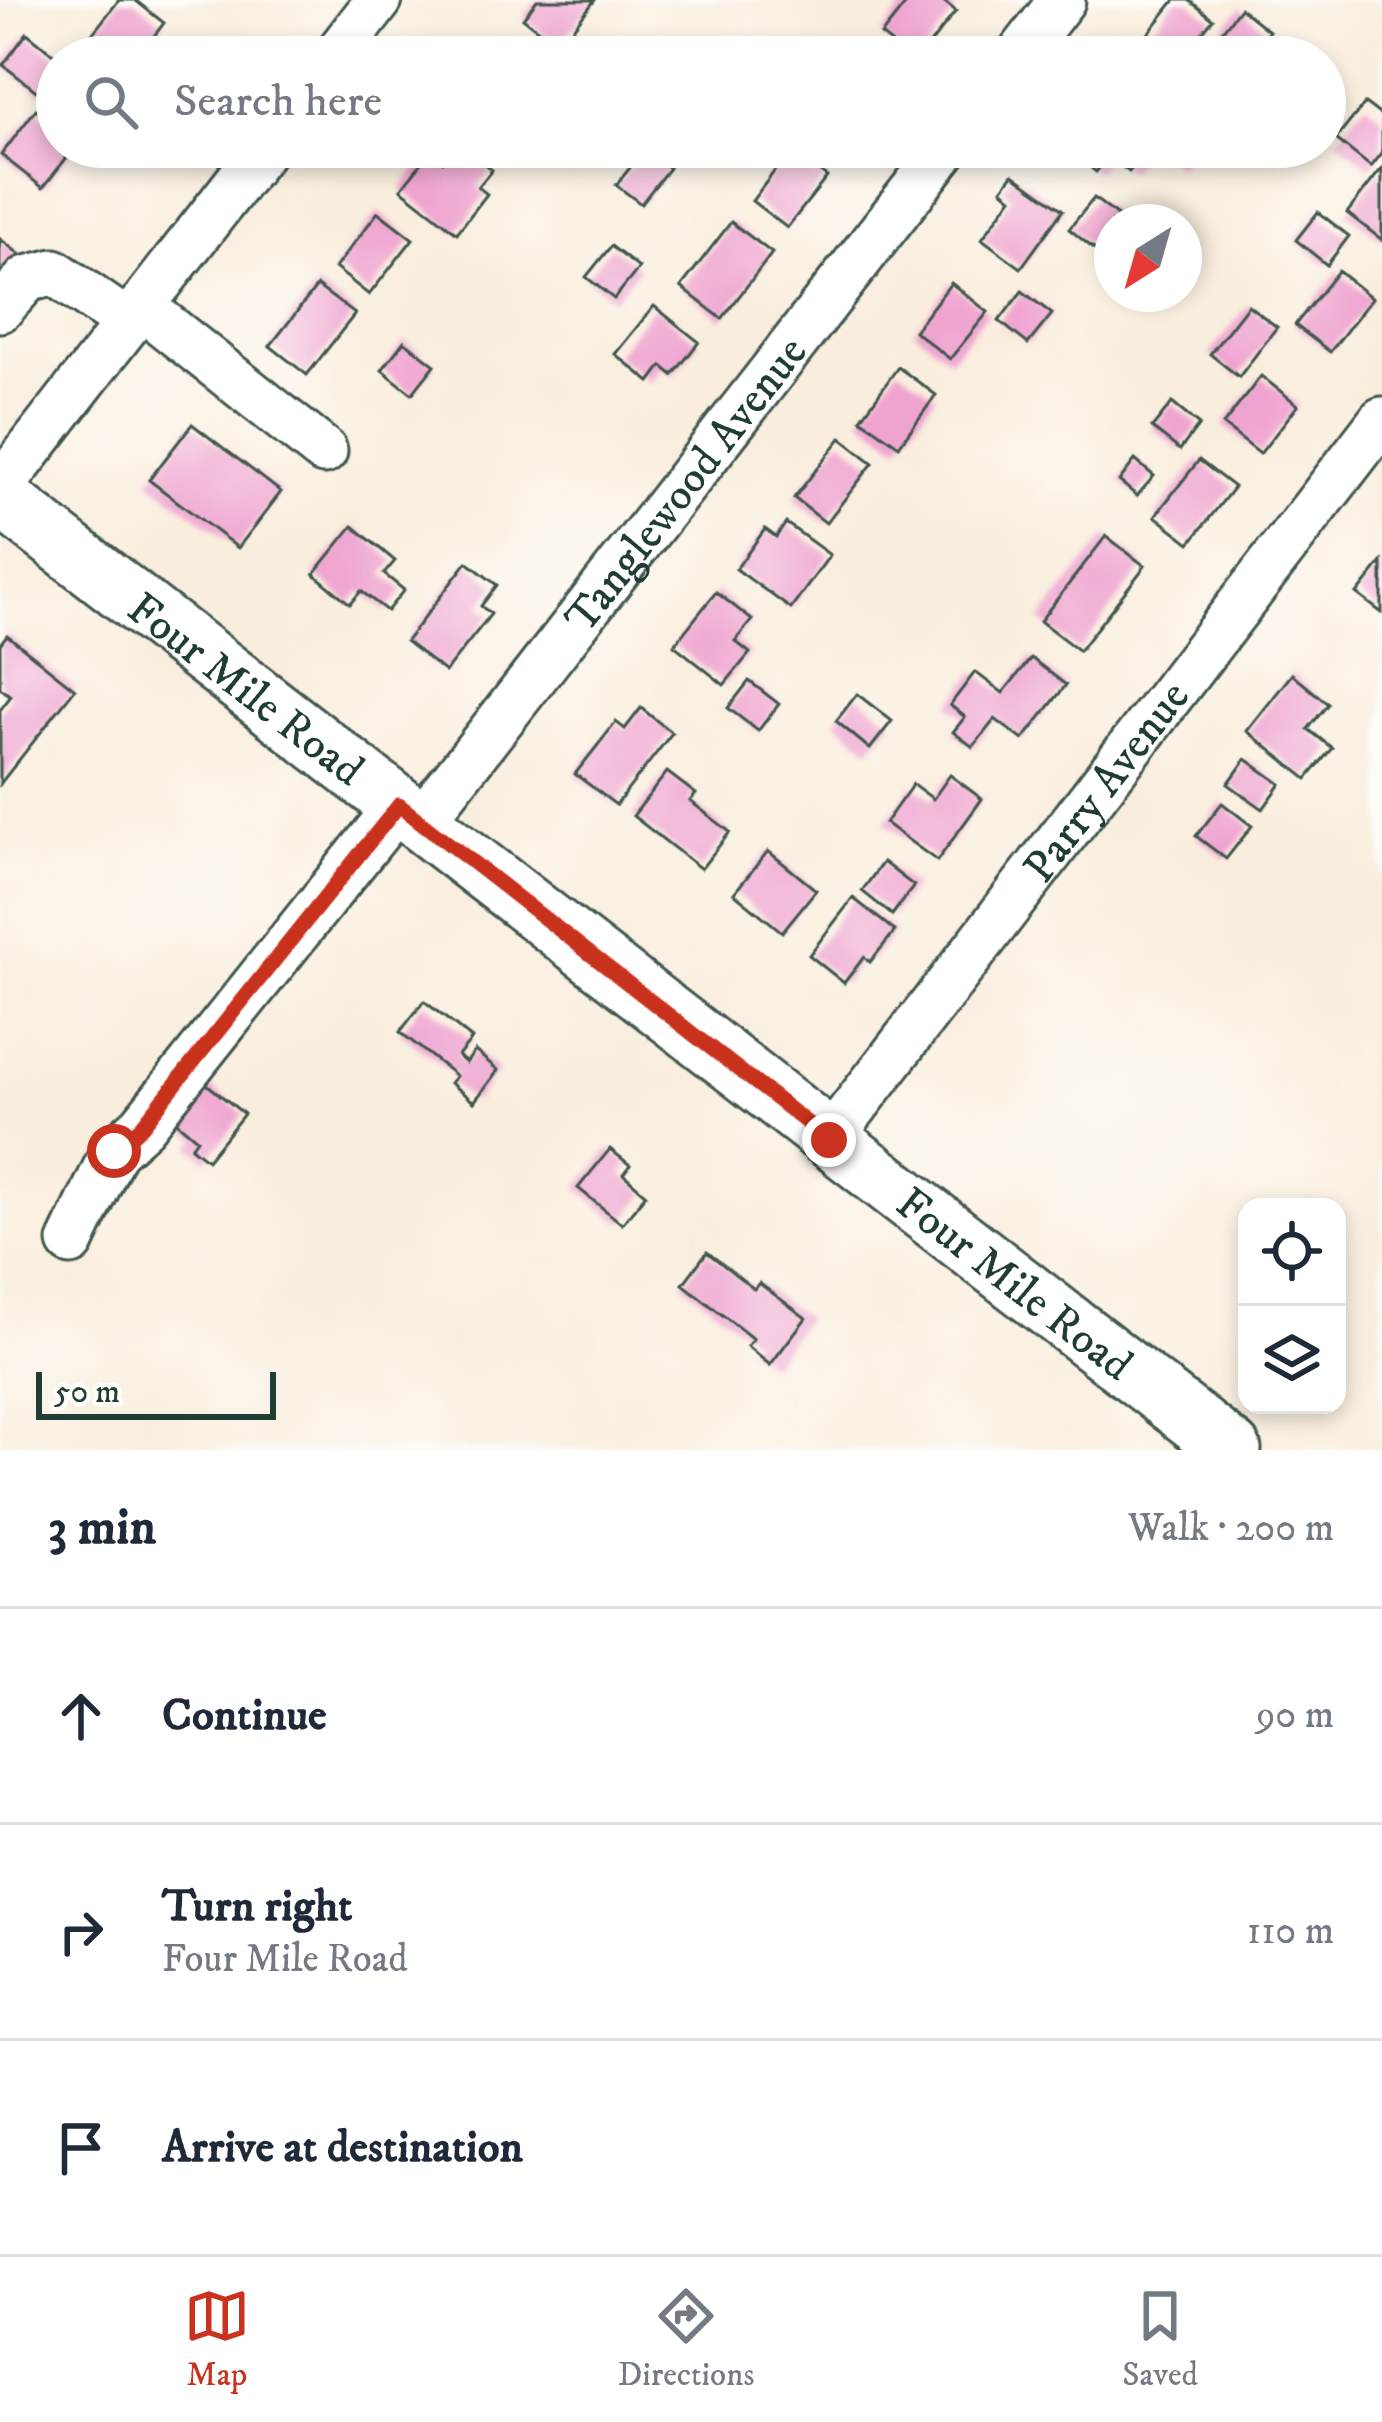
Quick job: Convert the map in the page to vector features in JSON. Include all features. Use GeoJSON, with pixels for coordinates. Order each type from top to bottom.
{"type":"FeatureCollection","features":[{"type":"Feature","properties":{"kind":"main road","name":"Four Mile Road"},"geometry":{"type":"LineString","coordinates":[[0,493],[1232,1450]]}},
{"type":"Feature","properties":{"kind":"street"},"geometry":{"type":"LineString","coordinates":[[351,36],[379,0]]}},
{"type":"Feature","properties":{"kind":"street"},"geometry":{"type":"LineString","coordinates":[[1034,36],[1062,0]]}},
{"type":"Feature","properties":{"kind":"street"},"geometry":{"type":"LineString","coordinates":[[0,493],[249,168]]}},
{"type":"Feature","properties":{"kind":"street","name":"Tanglewood Avenue"},"geometry":{"type":"LineString","coordinates":[[71,1242],[114,1151],[142,1126],[410,814],[930,168]]}},
{"type":"Feature","properties":{"kind":"street"},"geometry":{"type":"LineString","coordinates":[[0,309],[27,279],[54,272],[135,315],[324,451]]}},
{"type":"Feature","properties":{"kind":"street","name":"Parry Avenue"},"geometry":{"type":"LineString","coordinates":[[829,1140],[1382,420]]}},
{"type":"Feature","properties":{"kind":"building"},"geometry":{"type":"Polygon","coordinates":[[[119,0],[135,0],[164,23],[154,36],[91,36],[119,0]]]}},
{"type":"Feature","properties":{"kind":"building"},"geometry":{"type":"Polygon","coordinates":[[[537,0],[595,0],[567,36],[546,36],[523,18],[537,0]]]}},
{"type":"Feature","properties":{"kind":"building"},"geometry":{"type":"Polygon","coordinates":[[[899,0],[942,0],[956,11],[936,36],[882,36],[905,5],[899,0]]]}},
{"type":"Feature","properties":{"kind":"building"},"geometry":{"type":"Polygon","coordinates":[[[1175,0],[1189,0],[1213,19],[1200,36],[1146,36],[1175,0]]]}},
{"type":"Feature","properties":{"kind":"building"},"geometry":{"type":"Polygon","coordinates":[[[1240,8],[1269,31],[1265,36],[1218,36],[1240,8]]]}},
{"type":"Feature","properties":{"kind":"building"},"geometry":{"type":"Polygon","coordinates":[[[27,33],[36,40],[36,91],[3,65],[27,33]]]}},
{"type":"Feature","properties":{"kind":"building"},"geometry":{"type":"Polygon","coordinates":[[[1365,103],[1382,116],[1382,153],[1371,167],[1346,147],[1346,127],[1365,103]]]}},
{"type":"Feature","properties":{"kind":"building"},"geometry":{"type":"Polygon","coordinates":[[[36,109],[36,168],[59,168],[43,188],[1,155],[36,109]]]}},
{"type":"Feature","properties":{"kind":"building"},"geometry":{"type":"Polygon","coordinates":[[[417,168],[492,170],[478,187],[487,194],[457,233],[401,189],[417,168]]]}},
{"type":"Feature","properties":{"kind":"building"},"geometry":{"type":"Polygon","coordinates":[[[630,168],[669,168],[641,204],[616,185],[630,168]]]}},
{"type":"Feature","properties":{"kind":"building"},"geometry":{"type":"Polygon","coordinates":[[[777,168],[815,168],[827,177],[787,228],[752,201],[777,168]]]}},
{"type":"Feature","properties":{"kind":"building"},"geometry":{"type":"Polygon","coordinates":[[[1382,168],[1382,240],[1347,213],[1382,168]]]}},
{"type":"Feature","properties":{"kind":"building"},"geometry":{"type":"Polygon","coordinates":[[[1013,174],[1063,210],[1021,268],[982,239],[1012,197],[1002,189],[1013,174]]]}},
{"type":"Feature","properties":{"kind":"building"},"geometry":{"type":"Polygon","coordinates":[[[1094,198],[1102,204],[1094,204],[1094,249],[1069,229],[1094,198]]]}},
{"type":"Feature","properties":{"kind":"building"},"geometry":{"type":"Polygon","coordinates":[[[378,212],[413,239],[369,295],[335,268],[378,212]]]}},
{"type":"Feature","properties":{"kind":"building"},"geometry":{"type":"Polygon","coordinates":[[[1318,212],[1349,236],[1327,265],[1296,240],[1318,212]]]}},
{"type":"Feature","properties":{"kind":"building"},"geometry":{"type":"Polygon","coordinates":[[[731,222],[772,253],[722,319],[681,287],[731,222]]]}},
{"type":"Feature","properties":{"kind":"building"},"geometry":{"type":"Polygon","coordinates":[[[0,239],[27,260],[0,295],[0,239]]]}},
{"type":"Feature","properties":{"kind":"building"},"geometry":{"type":"Polygon","coordinates":[[[611,246],[639,268],[614,299],[586,277],[611,246]]]}},
{"type":"Feature","properties":{"kind":"building"},"geometry":{"type":"Polygon","coordinates":[[[1338,271],[1372,298],[1330,352],[1295,325],[1338,271]]]}},
{"type":"Feature","properties":{"kind":"building"},"geometry":{"type":"Polygon","coordinates":[[[951,283],[988,312],[950,359],[914,331],[951,283]]]}},
{"type":"Feature","properties":{"kind":"building"},"geometry":{"type":"Polygon","coordinates":[[[317,286],[355,314],[307,375],[270,346],[317,286]]]}},
{"type":"Feature","properties":{"kind":"building"},"geometry":{"type":"Polygon","coordinates":[[[1022,291],[1052,314],[1028,344],[999,321],[1022,291]]]}},
{"type":"Feature","properties":{"kind":"building"},"geometry":{"type":"Polygon","coordinates":[[[1248,305],[1277,327],[1239,377],[1210,354],[1248,305]]]}},
{"type":"Feature","properties":{"kind":"building"},"geometry":{"type":"Polygon","coordinates":[[[654,306],[699,342],[673,375],[662,366],[650,382],[615,354],[654,306]]]}},
{"type":"Feature","properties":{"kind":"building"},"geometry":{"type":"Polygon","coordinates":[[[404,341],[435,365],[412,394],[382,370],[404,341]]]}},
{"type":"Feature","properties":{"kind":"building"},"geometry":{"type":"Polygon","coordinates":[[[898,367],[936,395],[899,446],[861,419],[898,367]]]}},
{"type":"Feature","properties":{"kind":"building"},"geometry":{"type":"Polygon","coordinates":[[[1261,376],[1298,405],[1260,454],[1223,425],[1261,376]]]}},
{"type":"Feature","properties":{"kind":"building"},"geometry":{"type":"Polygon","coordinates":[[[1172,403],[1199,425],[1180,450],[1152,428],[1172,403]]]}},
{"type":"Feature","properties":{"kind":"building"},"geometry":{"type":"Polygon","coordinates":[[[192,424],[281,492],[238,548],[149,480],[192,424]]]}},
{"type":"Feature","properties":{"kind":"building"},"geometry":{"type":"Polygon","coordinates":[[[841,438],[873,463],[826,523],[794,498],[841,438]]]}},
{"type":"Feature","properties":{"kind":"building"},"geometry":{"type":"Polygon","coordinates":[[[1135,460],[1154,476],[1137,496],[1119,481],[1135,460]]]}},
{"type":"Feature","properties":{"kind":"building"},"geometry":{"type":"Polygon","coordinates":[[[1199,460],[1234,487],[1190,543],[1155,516],[1199,460]]]}},
{"type":"Feature","properties":{"kind":"building"},"geometry":{"type":"Polygon","coordinates":[[[786,523],[830,555],[791,609],[736,569],[765,529],[776,537],[786,523]]]}},
{"type":"Feature","properties":{"kind":"building"},"geometry":{"type":"Polygon","coordinates":[[[353,526],[395,561],[384,574],[404,590],[387,611],[361,591],[350,604],[314,574],[353,526]]]}},
{"type":"Feature","properties":{"kind":"building"},"geometry":{"type":"Polygon","coordinates":[[[1106,536],[1145,566],[1079,651],[1040,621],[1106,536]]]}},
{"type":"Feature","properties":{"kind":"building"},"geometry":{"type":"Polygon","coordinates":[[[467,562],[497,585],[481,606],[491,614],[445,672],[406,641],[467,562]]]}},
{"type":"Feature","properties":{"kind":"building"},"geometry":{"type":"Polygon","coordinates":[[[1382,562],[1382,613],[1357,594],[1382,562]]]}},
{"type":"Feature","properties":{"kind":"building"},"geometry":{"type":"Polygon","coordinates":[[[716,592],[752,620],[735,641],[750,653],[724,685],[674,645],[716,592]]]}},
{"type":"Feature","properties":{"kind":"building"},"geometry":{"type":"Polygon","coordinates":[[[7,635],[75,689],[0,784],[0,710],[11,696],[0,688],[0,644],[7,635]]]}},
{"type":"Feature","properties":{"kind":"building"},"geometry":{"type":"Polygon","coordinates":[[[1031,658],[1066,685],[1023,740],[995,719],[973,747],[953,732],[965,717],[950,705],[975,672],[1003,693],[1031,658]]]}},
{"type":"Feature","properties":{"kind":"building"},"geometry":{"type":"Polygon","coordinates":[[[1292,674],[1328,704],[1308,729],[1332,748],[1307,779],[1247,731],[1292,674]]]}},
{"type":"Feature","properties":{"kind":"building"},"geometry":{"type":"Polygon","coordinates":[[[749,681],[779,704],[758,731],[728,708],[749,681]]]}},
{"type":"Feature","properties":{"kind":"building"},"geometry":{"type":"Polygon","coordinates":[[[857,694],[892,721],[870,749],[836,721],[857,694]]]}},
{"type":"Feature","properties":{"kind":"building"},"geometry":{"type":"Polygon","coordinates":[[[641,708],[672,733],[616,805],[575,774],[616,722],[625,729],[641,708]]]}},
{"type":"Feature","properties":{"kind":"building"},"geometry":{"type":"Polygon","coordinates":[[[1246,759],[1281,784],[1263,809],[1228,784],[1246,759]]]}},
{"type":"Feature","properties":{"kind":"building"},"geometry":{"type":"Polygon","coordinates":[[[667,772],[696,794],[690,801],[730,832],[701,869],[633,816],[667,772]]]}},
{"type":"Feature","properties":{"kind":"building"},"geometry":{"type":"Polygon","coordinates":[[[950,775],[982,799],[937,861],[885,823],[913,784],[933,799],[950,775]]]}},
{"type":"Feature","properties":{"kind":"building"},"geometry":{"type":"Polygon","coordinates":[[[1222,803],[1252,826],[1226,859],[1196,836],[1222,803]]]}},
{"type":"Feature","properties":{"kind":"building"},"geometry":{"type":"Polygon","coordinates":[[[768,851],[816,890],[782,932],[734,893],[768,851]]]}},
{"type":"Feature","properties":{"kind":"building"},"geometry":{"type":"Polygon","coordinates":[[[883,862],[914,886],[892,915],[862,891],[883,862]]]}},
{"type":"Feature","properties":{"kind":"building"},"geometry":{"type":"Polygon","coordinates":[[[853,898],[895,931],[870,962],[864,957],[844,983],[809,955],[853,898]]]}},
{"type":"Feature","properties":{"kind":"building"},"geometry":{"type":"Polygon","coordinates":[[[424,1001],[472,1039],[458,1056],[466,1063],[475,1051],[498,1070],[474,1102],[450,1083],[456,1076],[400,1032],[424,1001]]]}},
{"type":"Feature","properties":{"kind":"building"},"geometry":{"type":"Polygon","coordinates":[[[203,1081],[244,1114],[207,1160],[191,1147],[197,1139],[173,1119],[203,1081]]]}},
{"type":"Feature","properties":{"kind":"building"},"geometry":{"type":"Polygon","coordinates":[[[610,1149],[630,1165],[623,1174],[646,1194],[622,1224],[578,1188],[610,1149]]]}},
{"type":"Feature","properties":{"kind":"building"},"geometry":{"type":"Polygon","coordinates":[[[707,1252],[754,1289],[759,1283],[806,1318],[770,1365],[747,1346],[753,1339],[683,1284],[707,1252]]]}},
{"type":"Feature","properties":{"kind":"route"},"geometry":{"type":"LineString","coordinates":[[114,1151],[142,1126],[399,805],[829,1140]]}}]}
